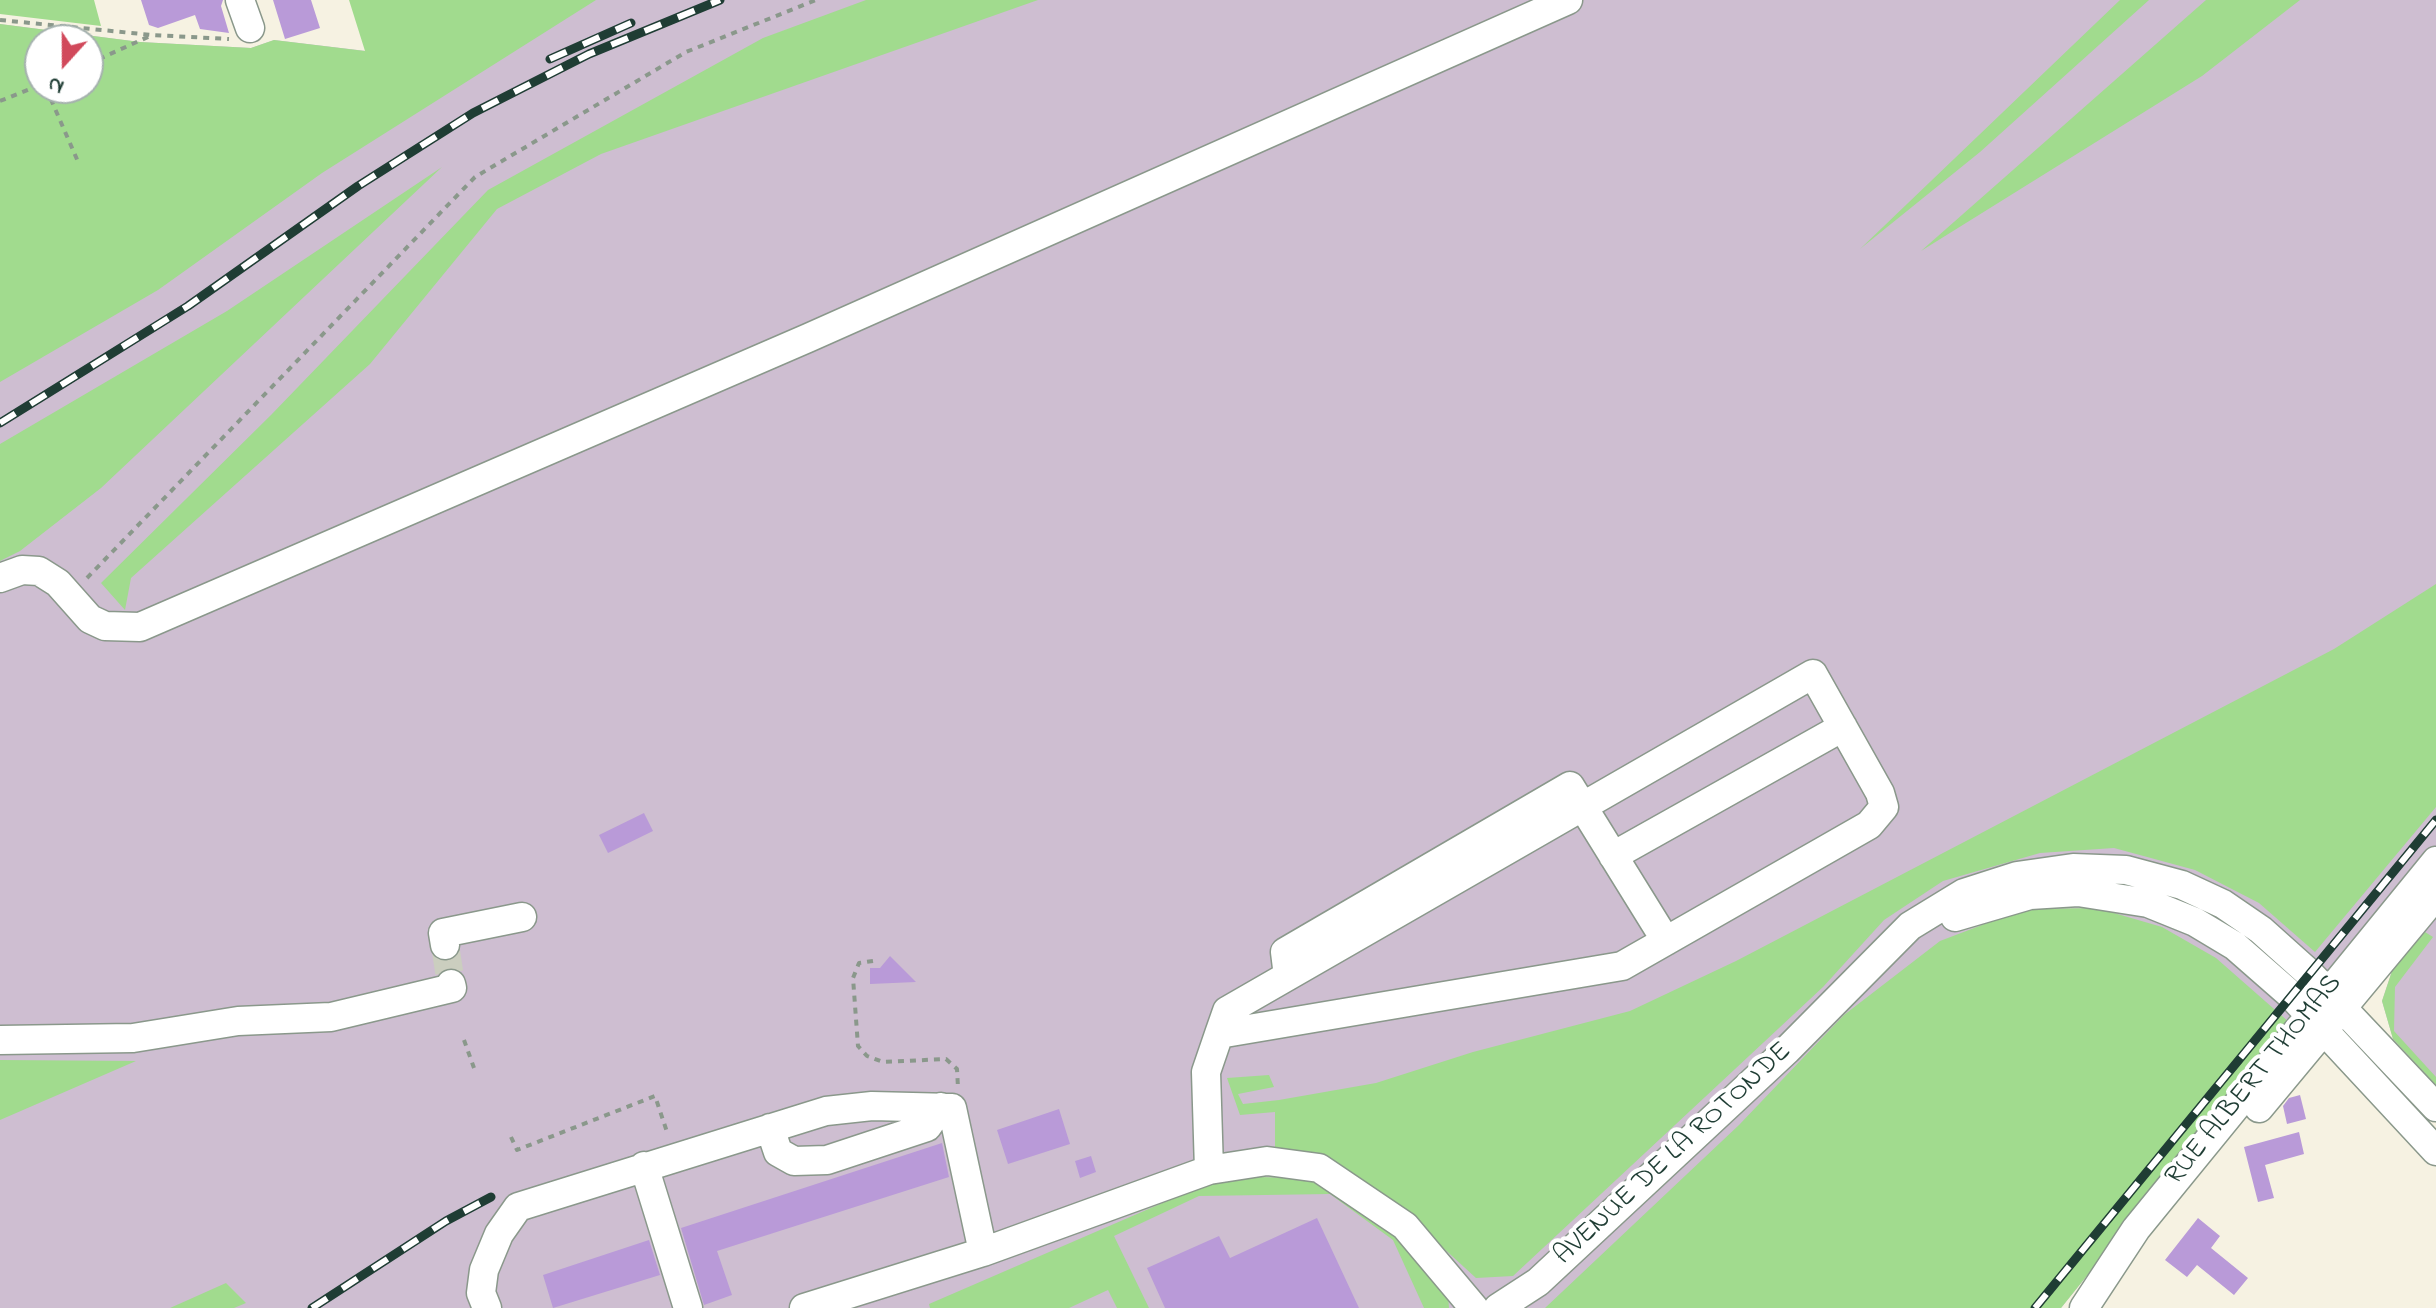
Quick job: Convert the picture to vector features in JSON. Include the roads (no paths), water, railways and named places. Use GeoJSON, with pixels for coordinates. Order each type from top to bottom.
{"type":"FeatureCollection","features":[{"type":"Feature","properties":{"kind":"street"},"geometry":{"type":"LineString","coordinates":[[240,0],[250,28]]}},
{"type":"Feature","properties":{"kind":"street"},"geometry":{"type":"LineString","coordinates":[[0,578],[22,570],[39,571],[58,583],[90,619],[105,626],[140,627],[154,622],[880,307],[1568,0]]}},
{"type":"Feature","properties":{"kind":"street"},"geometry":{"type":"LineString","coordinates":[[1209,1170],[1206,1072],[1219,1034],[1227,1011],[1813,674],[1880,793],[1884,807],[1869,825],[1622,966],[1219,1034]]}},
{"type":"Feature","properties":{"kind":"street"},"geometry":{"type":"LineString","coordinates":[[1613,856],[1843,727]]}},
{"type":"Feature","properties":{"kind":"street"},"geometry":{"type":"LineString","coordinates":[[1583,807],[1666,941]]}},
{"type":"Feature","properties":{"kind":"street","name":"RUE ALBERT THOMAS"},"geometry":{"type":"LineString","coordinates":[[2091,1308],[2325,1011],[2436,861]]}},
{"type":"Feature","properties":{"kind":"street","name":"AVENUE DE LA ROTONDE"},"geometry":{"type":"LineString","coordinates":[[1503,1307],[1538,1282],[1844,996],[1910,926],[1942,904],[2003,880],[2073,868],[2141,873],[2206,895],[2261,930],[2325,1011]]}},
{"type":"Feature","properties":{"kind":"street","name":"RUE ALBERT THOMAS"},"geometry":{"type":"LineString","coordinates":[[2084,1308],[2136,1229],[2325,1011],[2436,895]]}},
{"type":"Feature","properties":{"kind":"street"},"geometry":{"type":"LineString","coordinates":[[445,945],[443,933],[522,917]]}},
{"type":"Feature","properties":{"kind":"street"},"geometry":{"type":"LineString","coordinates":[[0,1040],[133,1038],[238,1021],[331,1017],[452,988],[451,984]]}},
{"type":"Feature","properties":{"kind":"street"},"geometry":{"type":"LineString","coordinates":[[2325,1011],[2436,1107]]}},
{"type":"Feature","properties":{"kind":"street"},"geometry":{"type":"LineString","coordinates":[[2325,1011],[2431,1140]]}},
{"type":"Feature","properties":{"kind":"street"},"geometry":{"type":"LineString","coordinates":[[487,1308],[481,1293],[484,1270],[499,1234],[518,1207],[826,1111],[872,1106],[946,1108]]}},
{"type":"Feature","properties":{"kind":"street"},"geometry":{"type":"LineString","coordinates":[[946,1108],[983,1252]]}},
{"type":"Feature","properties":{"kind":"street"},"geometry":{"type":"LineString","coordinates":[[770,1128],[778,1152],[794,1161],[827,1160],[927,1127],[946,1108]]}},
{"type":"Feature","properties":{"kind":"street"},"geometry":{"type":"LineString","coordinates":[[804,1308],[983,1252],[1209,1170],[1267,1161],[1319,1168],[1405,1226],[1474,1308]]}},
{"type":"Feature","properties":{"kind":"street"},"geometry":{"type":"LineString","coordinates":[[644,1166],[688,1308]]}},
{"type":"Feature","properties":{"kind":"tunnel"},"geometry":{"type":"LineString","coordinates":[[445,945],[451,984]]}},
{"type":"Feature","properties":{"kind":"railway"},"geometry":{"type":"LineString","coordinates":[[0,423],[188,306],[358,186],[473,113],[589,54],[720,0]]}},
{"type":"Feature","properties":{"kind":"railway"},"geometry":{"type":"LineString","coordinates":[[550,59],[631,23]]}},
{"type":"Feature","properties":{"kind":"railway"},"geometry":{"type":"LineString","coordinates":[[2035,1308],[2436,820]]}},
{"type":"Feature","properties":{"kind":"railway"},"geometry":{"type":"LineString","coordinates":[[312,1308],[446,1221],[491,1197]]}}]}
